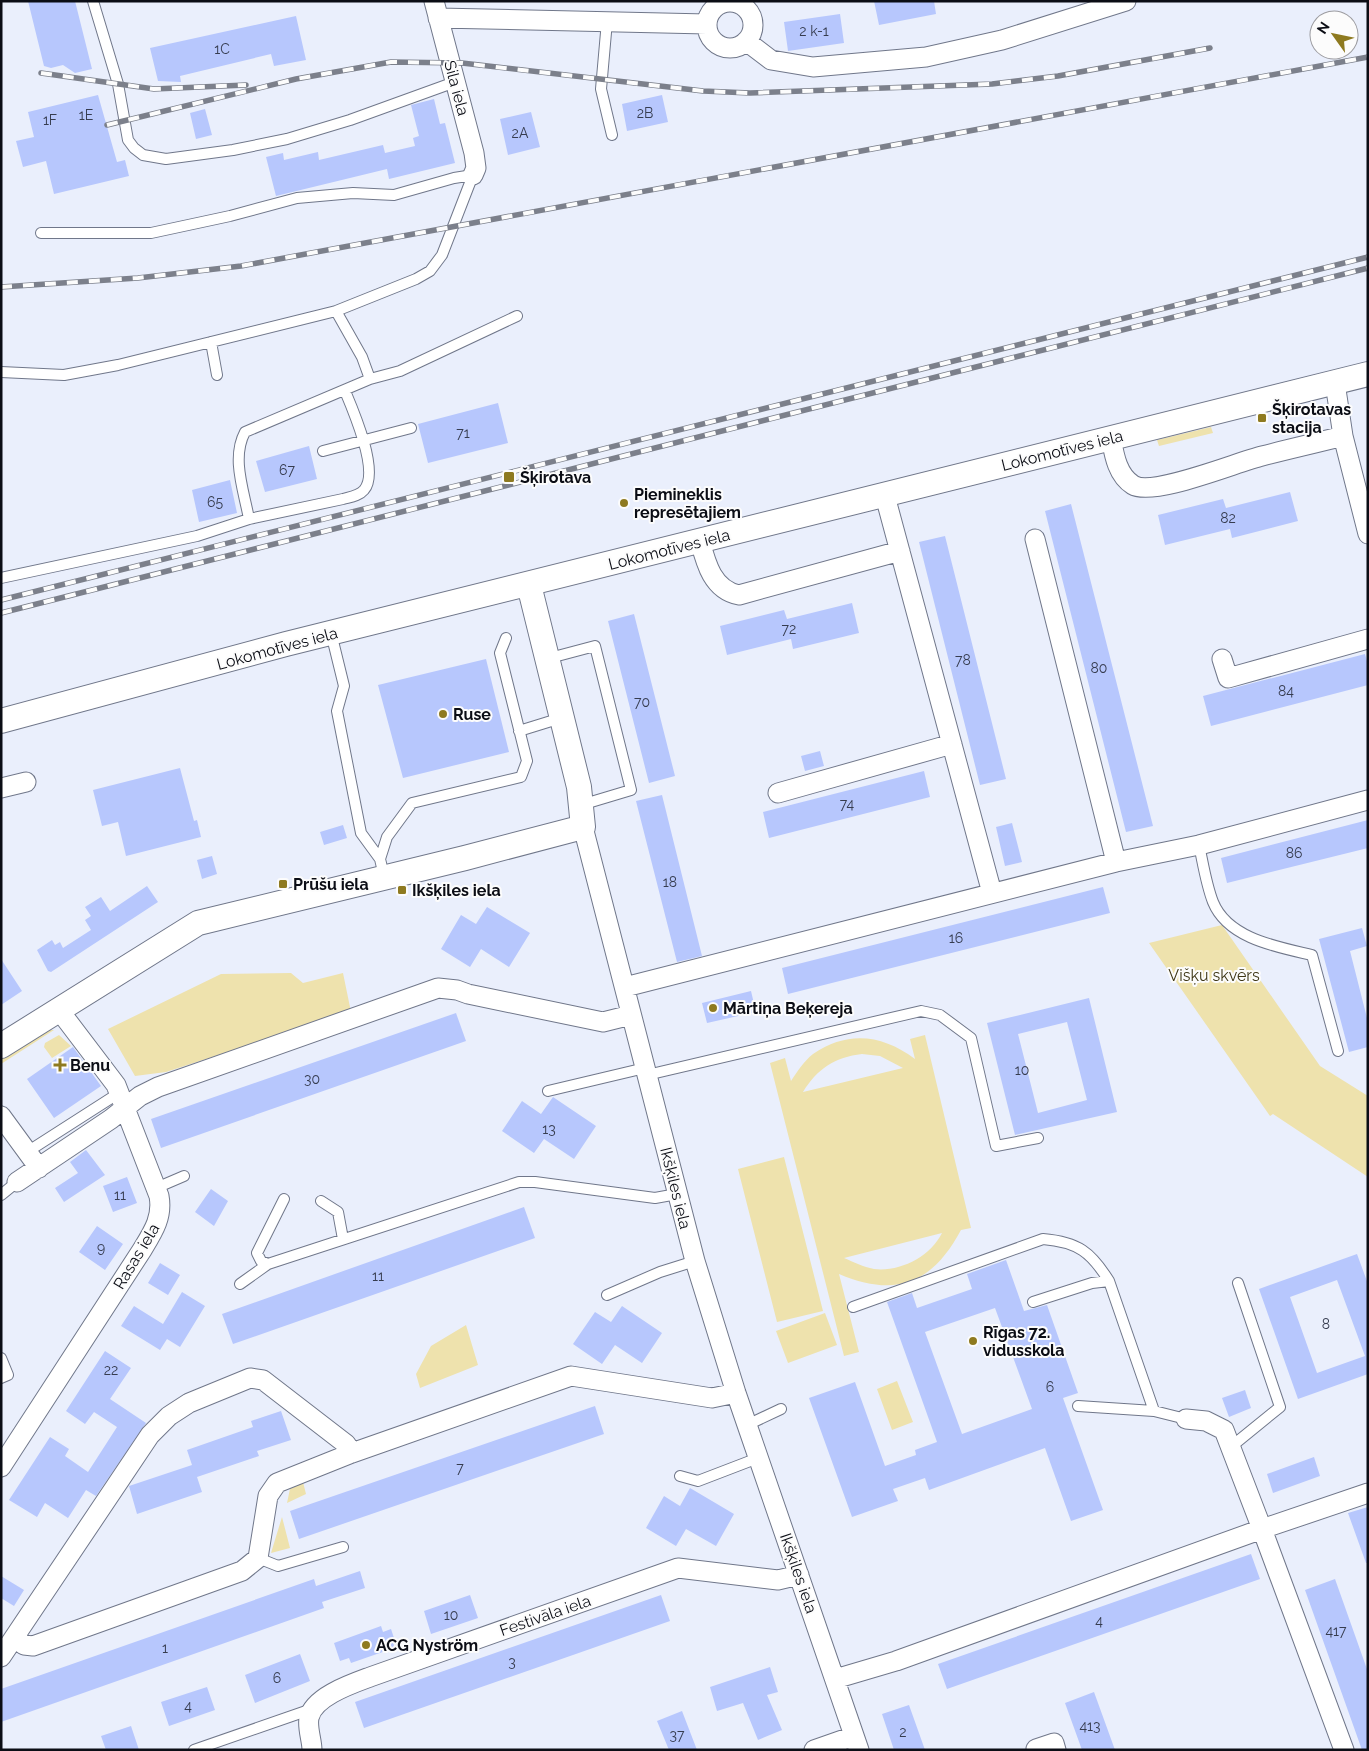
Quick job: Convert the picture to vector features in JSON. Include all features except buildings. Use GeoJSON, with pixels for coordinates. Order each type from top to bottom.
{"type":"FeatureCollection","features":[{"type":"Feature","properties":{"kind":"street"},"geometry":{"type":"LineString","coordinates":[[746,41],[771,60],[813,67],[926,56],[1002,40],[1126,1]]}},
{"type":"Feature","properties":{"kind":"street"},"geometry":{"type":"LineString","coordinates":[[728,2],[745,7],[751,14],[752,31],[746,41],[732,48],[717,44],[711,39],[707,24],[713,9],[728,2]]}},
{"type":"Feature","properties":{"kind":"street","name":"Sila iela"},"geometry":{"type":"LineString","coordinates":[[436,9],[474,154],[476,168],[473,175]]}},
{"type":"Feature","properties":{"kind":"street"},"geometry":{"type":"LineString","coordinates":[[436,9],[607,21],[707,24]]}},
{"type":"Feature","properties":{"kind":"street","name":"Lokomotīves iela"},"geometry":{"type":"LineString","coordinates":[[1,721],[331,633],[1368,374]]}},
{"type":"Feature","properties":{"kind":"street"},"geometry":{"type":"LineString","coordinates":[[1335,383],[1344,436],[1368,534]]}},
{"type":"Feature","properties":{"kind":"street"},"geometry":{"type":"LineString","coordinates":[[1110,438],[1117,463],[1124,477],[1134,486],[1150,487],[1210,474],[1260,456],[1344,436]]}},
{"type":"Feature","properties":{"kind":"street"},"geometry":{"type":"LineString","coordinates":[[885,496],[992,893]]}},
{"type":"Feature","properties":{"kind":"street"},"geometry":{"type":"LineString","coordinates":[[700,541],[707,566],[718,583],[728,593],[739,595],[900,552]]}},
{"type":"Feature","properties":{"kind":"street"},"geometry":{"type":"LineString","coordinates":[[1032,547],[1116,862]]}},
{"type":"Feature","properties":{"kind":"street","name":"Ikšķiles iela"},"geometry":{"type":"LineString","coordinates":[[529,584],[579,787],[582,816],[695,1261],[736,1393],[856,1743]]}},
{"type":"Feature","properties":{"kind":"street"},"geometry":{"type":"LineString","coordinates":[[1222,659],[1228,678],[1368,639]]}},
{"type":"Feature","properties":{"kind":"street"},"geometry":{"type":"LineString","coordinates":[[778,793],[952,744]]}},
{"type":"Feature","properties":{"kind":"street"},"geometry":{"type":"LineString","coordinates":[[1,788],[26,782]]}},
{"type":"Feature","properties":{"kind":"street"},"geometry":{"type":"LineString","coordinates":[[625,987],[1116,862],[1199,845],[1368,800]]}},
{"type":"Feature","properties":{"kind":"street"},"geometry":{"type":"LineString","coordinates":[[1,1046],[198,923],[382,868],[465,858],[582,816]]}},
{"type":"Feature","properties":{"kind":"street"},"geometry":{"type":"LineString","coordinates":[[17,1182],[39,1168],[122,1100],[140,1096],[158,1087],[438,988],[457,990],[468,994],[603,1022],[631,1015]]}},
{"type":"Feature","properties":{"kind":"street","name":"Rasas iela"},"geometry":{"type":"LineString","coordinates":[[1,1467],[156,1227],[161,1210],[156,1188],[116,1085],[58,1010]]}},
{"type":"Feature","properties":{"kind":"street"},"geometry":{"type":"LineString","coordinates":[[1,1116],[39,1168]]}},
{"type":"Feature","properties":{"kind":"street"},"geometry":{"type":"LineString","coordinates":[[14,1638],[24,1645],[33,1646],[242,1572],[258,1558],[268,1496],[277,1484],[352,1453],[571,1376],[712,1398],[736,1393]]}},
{"type":"Feature","properties":{"kind":"street"},"geometry":{"type":"LineString","coordinates":[[1,1657],[150,1436],[169,1416],[189,1403],[250,1378],[264,1380],[346,1444],[352,1453]]}},
{"type":"Feature","properties":{"kind":"street"},"geometry":{"type":"LineString","coordinates":[[1186,1419],[1206,1421],[1224,1430],[1232,1446],[1344,1750]]}},
{"type":"Feature","properties":{"kind":"street"},"geometry":{"type":"LineString","coordinates":[[835,1679],[896,1661],[1262,1529],[1368,1493]]}},
{"type":"Feature","properties":{"kind":"street","name":"Festivāla iela"},"geometry":{"type":"LineString","coordinates":[[312,1709],[340,1688],[678,1568],[778,1580],[799,1575]]}},
{"type":"Feature","properties":{"kind":"street"},"geometry":{"type":"LineString","coordinates":[[312,1709],[309,1720],[312,1750]]}},
{"type":"Feature","properties":{"kind":"street"},"geometry":{"type":"LineString","coordinates":[[1036,1749],[1054,1742],[1056,1750]]}},
{"type":"Feature","properties":{"kind":"street"},"geometry":{"type":"LineString","coordinates":[[814,1750],[856,1743]]}},
{"type":"Feature","properties":{"kind":"lane"},"geometry":{"type":"LineString","coordinates":[[93,1],[118,84],[128,140],[134,148],[144,155],[166,159],[233,150],[287,139],[350,120],[455,82]]}},
{"type":"Feature","properties":{"kind":"lane"},"geometry":{"type":"LineString","coordinates":[[607,21],[601,89],[612,135]]}},
{"type":"Feature","properties":{"kind":"lane"},"geometry":{"type":"LineString","coordinates":[[41,233],[151,233],[230,216],[297,198],[353,193],[394,195],[454,178],[473,175]]}},
{"type":"Feature","properties":{"kind":"lane"},"geometry":{"type":"LineString","coordinates":[[1,372],[64,375],[118,365],[336,310],[416,279],[430,271],[442,255],[473,175]]}},
{"type":"Feature","properties":{"kind":"lane"},"geometry":{"type":"LineString","coordinates":[[336,310],[362,357],[370,380]]}},
{"type":"Feature","properties":{"kind":"lane"},"geometry":{"type":"LineString","coordinates":[[249,519],[237,454],[245,432],[370,380],[400,371],[517,316]]}},
{"type":"Feature","properties":{"kind":"lane"},"geometry":{"type":"LineString","coordinates":[[211,342],[218,375]]}},
{"type":"Feature","properties":{"kind":"lane"},"geometry":{"type":"LineString","coordinates":[[1,578],[197,536],[249,519],[358,494],[365,489],[369,474],[364,441],[345,391]]}},
{"type":"Feature","properties":{"kind":"lane"},"geometry":{"type":"LineString","coordinates":[[323,451],[411,428]]}},
{"type":"Feature","properties":{"kind":"lane"},"geometry":{"type":"LineString","coordinates":[[331,633],[344,686],[337,710],[361,833],[382,868]]}},
{"type":"Feature","properties":{"kind":"lane"},"geometry":{"type":"LineString","coordinates":[[382,868],[387,837],[412,803],[521,777],[527,761],[500,653],[506,638]]}},
{"type":"Feature","properties":{"kind":"lane"},"geometry":{"type":"LineString","coordinates":[[546,659],[595,646],[631,790],[582,816]]}},
{"type":"Feature","properties":{"kind":"lane"},"geometry":{"type":"LineString","coordinates":[[519,731],[561,718]]}},
{"type":"Feature","properties":{"kind":"lane"},"geometry":{"type":"LineString","coordinates":[[1199,845],[1213,902],[1228,922],[1262,944],[1312,956],[1338,1051]]}},
{"type":"Feature","properties":{"kind":"lane"},"geometry":{"type":"LineString","coordinates":[[548,1091],[921,1011],[940,1015],[971,1038],[996,1146],[1038,1138]]}},
{"type":"Feature","properties":{"kind":"lane"},"geometry":{"type":"LineString","coordinates":[[27,1152],[122,1100]]}},
{"type":"Feature","properties":{"kind":"lane"},"geometry":{"type":"LineString","coordinates":[[156,1188],[184,1176]]}},
{"type":"Feature","properties":{"kind":"lane"},"geometry":{"type":"LineString","coordinates":[[1,1194],[17,1182]]}},
{"type":"Feature","properties":{"kind":"lane"},"geometry":{"type":"LineString","coordinates":[[240,1284],[268,1264],[519,1182],[535,1182],[655,1198],[677,1194]]}},
{"type":"Feature","properties":{"kind":"lane"},"geometry":{"type":"LineString","coordinates":[[268,1264],[261,1261],[258,1253],[284,1199]]}},
{"type":"Feature","properties":{"kind":"lane"},"geometry":{"type":"LineString","coordinates":[[322,1201],[338,1212],[343,1239]]}},
{"type":"Feature","properties":{"kind":"lane"},"geometry":{"type":"LineString","coordinates":[[852,1307],[1043,1239],[1065,1241],[1096,1260],[1109,1281],[1154,1411]]}},
{"type":"Feature","properties":{"kind":"lane"},"geometry":{"type":"LineString","coordinates":[[607,1295],[660,1272],[695,1261]]}},
{"type":"Feature","properties":{"kind":"lane"},"geometry":{"type":"LineString","coordinates":[[1033,1302],[1092,1283],[1109,1281]]}},
{"type":"Feature","properties":{"kind":"lane"},"geometry":{"type":"LineString","coordinates":[[1232,1446],[1280,1407],[1238,1283]]}},
{"type":"Feature","properties":{"kind":"lane"},"geometry":{"type":"LineString","coordinates":[[1,1358],[8,1376],[1,1378]]}},
{"type":"Feature","properties":{"kind":"lane"},"geometry":{"type":"LineString","coordinates":[[1078,1406],[1154,1411],[1186,1419]]}},
{"type":"Feature","properties":{"kind":"lane"},"geometry":{"type":"LineString","coordinates":[[747,1425],[781,1409]]}},
{"type":"Feature","properties":{"kind":"lane"},"geometry":{"type":"LineString","coordinates":[[680,1476],[698,1481],[758,1458]]}},
{"type":"Feature","properties":{"kind":"lane"},"geometry":{"type":"LineString","coordinates":[[258,1558],[278,1566],[343,1547]]}},
{"type":"Feature","properties":{"kind":"lane"},"geometry":{"type":"LineString","coordinates":[[194,1750],[312,1709]]}},
{"type":"Feature","properties":{"kind":"green space"},"geometry":{"type":"Polygon","coordinates":[[[1211,427],[1213,433],[1159,446],[1157,440],[1211,427]]]}},
{"type":"Feature","properties":{"kind":"green space","name":"Višķu skvērs"},"geometry":{"type":"Polygon","coordinates":[[[1222,925],[1320,1066],[1368,1096],[1368,1177],[1273,1114],[1270,1116],[1149,943],[1222,925]]]}},
{"type":"Feature","properties":{"kind":"green space"},"geometry":{"type":"Polygon","coordinates":[[[291,973],[303,983],[343,973],[351,1012],[166,1072],[135,1076],[108,1029],[221,974],[291,973]]]}},
{"type":"Feature","properties":{"kind":"green space"},"geometry":{"type":"Polygon","coordinates":[[[54,1030],[1,1064],[1,1058],[39,1034],[54,1030]]]}},
{"type":"Feature","properties":{"kind":"green space"},"geometry":{"type":"Polygon","coordinates":[[[59,1035],[71,1046],[52,1058],[44,1047],[45,1043],[59,1035]]]}},
{"type":"Feature","properties":{"kind":"green space"},"geometry":{"type":"Polygon","coordinates":[[[925,1035],[971,1228],[961,1230],[938,1263],[925,1274],[910,1281],[895,1285],[878,1285],[839,1274],[859,1352],[844,1356],[770,1063],[785,1058],[791,1081],[813,1054],[839,1041],[865,1038],[878,1041],[903,1051],[915,1059],[910,1039],[925,1035]],[[862,1054],[835,1061],[814,1077],[803,1092],[903,1068],[880,1056],[862,1054]],[[942,1233],[844,1258],[874,1269],[894,1268],[922,1256],[937,1242],[942,1233]]]}},
{"type":"Feature","properties":{"kind":"green space"},"geometry":{"type":"Polygon","coordinates":[[[784,1157],[823,1311],[777,1322],[738,1169],[784,1157]]]}},
{"type":"Feature","properties":{"kind":"green space"},"geometry":{"type":"Polygon","coordinates":[[[825,1313],[837,1345],[788,1363],[776,1331],[825,1313]]]}},
{"type":"Feature","properties":{"kind":"green space"},"geometry":{"type":"Polygon","coordinates":[[[466,1325],[478,1365],[420,1388],[416,1374],[431,1346],[466,1325]]]}},
{"type":"Feature","properties":{"kind":"green space"},"geometry":{"type":"Polygon","coordinates":[[[897,1381],[913,1422],[892,1430],[877,1389],[897,1381]]]}},
{"type":"Feature","properties":{"kind":"green space"},"geometry":{"type":"Polygon","coordinates":[[[302,1478],[306,1494],[287,1503],[291,1484],[302,1478]]]}},
{"type":"Feature","properties":{"kind":"green space"},"geometry":{"type":"Polygon","coordinates":[[[282,1517],[290,1548],[271,1553],[282,1517]]]}},
{"type":"Feature","properties":{"kind":"railway"},"geometry":{"type":"LineString","coordinates":[[107,125],[296,79],[391,62],[462,63],[703,91],[750,93],[992,84],[1058,76],[1210,48]]}},
{"type":"Feature","properties":{"kind":"railway"},"geometry":{"type":"LineString","coordinates":[[1,287],[138,278],[241,266],[1368,57]]}},
{"type":"Feature","properties":{"kind":"railway"},"geometry":{"type":"LineString","coordinates":[[41,73],[154,89],[246,85]]}},
{"type":"Feature","properties":{"kind":"railway"},"geometry":{"type":"LineString","coordinates":[[1,600],[1368,257]]}},
{"type":"Feature","properties":{"kind":"railway"},"geometry":{"type":"LineString","coordinates":[[1,613],[1368,268]]}},
{"type":"Feature","properties":{"kind":"place","name":"Šķirotavas stacija"},"geometry":{"type":"Point","coordinates":[1262,418]}},
{"type":"Feature","properties":{"kind":"place","name":"Šķirotava"},"geometry":{"type":"Point","coordinates":[509,477]}},
{"type":"Feature","properties":{"kind":"place","name":"Piemineklis represētajiem"},"geometry":{"type":"Point","coordinates":[624,503]}},
{"type":"Feature","properties":{"kind":"place","name":"Ruse"},"geometry":{"type":"Point","coordinates":[443,714]}},
{"type":"Feature","properties":{"kind":"place","name":"Prūšu iela"},"geometry":{"type":"Point","coordinates":[283,884]}},
{"type":"Feature","properties":{"kind":"place","name":"Ikšķiles iela"},"geometry":{"type":"Point","coordinates":[402,890]}},
{"type":"Feature","properties":{"kind":"place","name":"Mārtiņa Beķereja"},"geometry":{"type":"Point","coordinates":[713,1008]}},
{"type":"Feature","properties":{"kind":"place","name":"Benu"},"geometry":{"type":"Point","coordinates":[60,1065]}},
{"type":"Feature","properties":{"kind":"place","name":"Rīgas 72. vidusskola"},"geometry":{"type":"Point","coordinates":[973,1341]}},
{"type":"Feature","properties":{"kind":"place","name":"ACG Nyström"},"geometry":{"type":"Point","coordinates":[366,1645]}}]}
